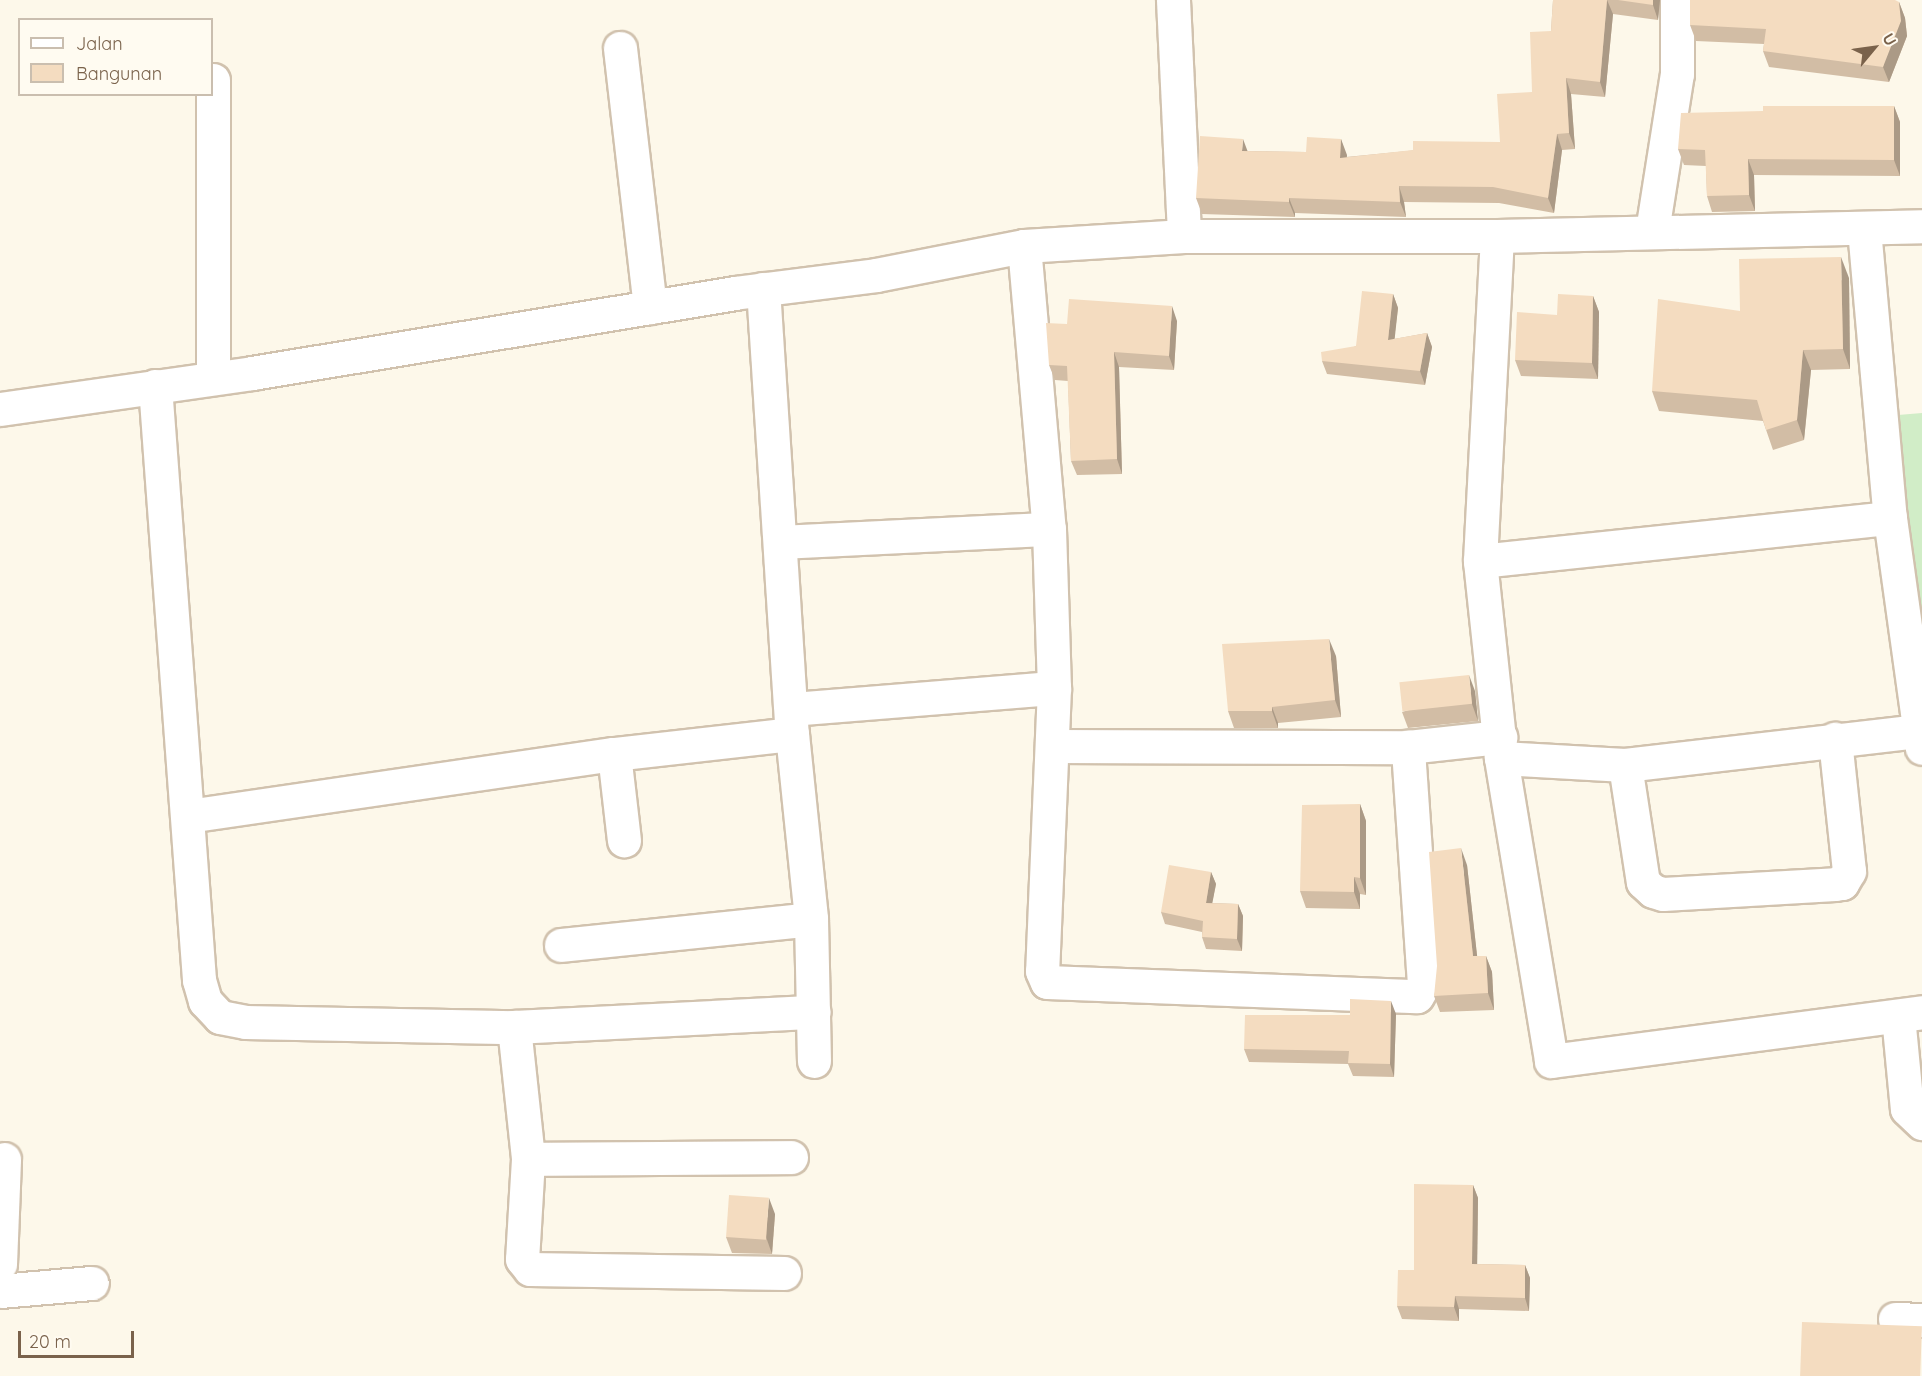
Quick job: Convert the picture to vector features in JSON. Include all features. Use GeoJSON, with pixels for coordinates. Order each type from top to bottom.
{"type":"FeatureCollection","features":[{"type":"Feature","properties":{"kind":"street"},"geometry":{"type":"LineString","coordinates":[[1173,0],[1184,236]]}},
{"type":"Feature","properties":{"kind":"street"},"geometry":{"type":"LineString","coordinates":[[1653,231],[1677,74],[1677,0]]}},
{"type":"Feature","properties":{"kind":"street"},"geometry":{"type":"LineString","coordinates":[[620,48],[650,307]]}},
{"type":"Feature","properties":{"kind":"street"},"geometry":{"type":"LineString","coordinates":[[213,80],[213,378]]}},
{"type":"Feature","properties":{"kind":"street"},"geometry":{"type":"LineString","coordinates":[[0,409],[213,378],[763,289],[876,275],[1024,246],[1184,236],[1497,236],[1922,226]]}},
{"type":"Feature","properties":{"kind":"street"},"geometry":{"type":"LineString","coordinates":[[1053,746],[1500,747],[1625,765],[1835,739],[1920,739],[1890,518],[1864,229]]}},
{"type":"Feature","properties":{"kind":"street"},"geometry":{"type":"LineString","coordinates":[[1497,236],[1480,561],[1500,747],[1551,1061],[1910,1014],[1907,1108],[1922,1123]]}},
{"type":"Feature","properties":{"kind":"street"},"geometry":{"type":"LineString","coordinates":[[1024,246],[1048,529],[1054,688],[1042,971],[1047,982],[1410,999],[1420,994],[1424,984],[1408,747]]}},
{"type":"Feature","properties":{"kind":"street"},"geometry":{"type":"LineString","coordinates":[[763,289],[791,721],[812,919],[814,1061]]}},
{"type":"Feature","properties":{"kind":"street"},"geometry":{"type":"LineString","coordinates":[[155,386],[199,980],[205,1001],[220,1017],[245,1022],[514,1027],[814,1012]]}},
{"type":"Feature","properties":{"kind":"street"},"geometry":{"type":"LineString","coordinates":[[1480,561],[1890,518]]}},
{"type":"Feature","properties":{"kind":"street"},"geometry":{"type":"LineString","coordinates":[[780,542],[1048,529]]}},
{"type":"Feature","properties":{"kind":"street"},"geometry":{"type":"LineString","coordinates":[[188,816],[614,754],[791,721],[1054,688]]}},
{"type":"Feature","properties":{"kind":"street"},"geometry":{"type":"LineString","coordinates":[[1625,765],[1643,882],[1653,891],[1663,894],[1834,884],[1842,883],[1849,871],[1835,739]]}},
{"type":"Feature","properties":{"kind":"street"},"geometry":{"type":"LineString","coordinates":[[614,754],[624,840]]}},
{"type":"Feature","properties":{"kind":"street"},"geometry":{"type":"LineString","coordinates":[[561,945],[812,919]]}},
{"type":"Feature","properties":{"kind":"street"},"geometry":{"type":"LineString","coordinates":[[514,1027],[528,1159],[522,1258],[531,1269],[784,1273]]}},
{"type":"Feature","properties":{"kind":"street"},"geometry":{"type":"LineString","coordinates":[[528,1159],[791,1157]]}},
{"type":"Feature","properties":{"kind":"street"},"geometry":{"type":"LineString","coordinates":[[0,1264],[4,1159]]}},
{"type":"Feature","properties":{"kind":"street"},"geometry":{"type":"LineString","coordinates":[[0,1291],[92,1283]]}},
{"type":"Feature","properties":{"kind":"green space"},"geometry":{"type":"Polygon","coordinates":[[[1922,413],[1922,650],[1913,600],[1898,415],[1922,413]]]}},
{"type":"Feature","properties":{"kind":"building"},"geometry":{"type":"Polygon","coordinates":[[[1553,0],[1607,0],[1600,82],[1566,78],[1569,133],[1557,134],[1548,198],[1493,187],[1399,186],[1400,202],[1289,198],[1289,202],[1196,198],[1200,136],[1243,139],[1242,151],[1306,152],[1307,137],[1341,139],[1340,158],[1413,150],[1413,141],[1500,142],[1497,94],[1532,92],[1530,32],[1551,31],[1553,0]]]}},
{"type":"Feature","properties":{"kind":"building"},"geometry":{"type":"Polygon","coordinates":[[[1618,0],[1653,0],[1653,5],[1618,0]]]}},
{"type":"Feature","properties":{"kind":"building"},"geometry":{"type":"Polygon","coordinates":[[[1690,0],[1895,0],[1899,2],[1901,21],[1883,67],[1763,51],[1766,29],[1690,25],[1690,0]]]}},
{"type":"Feature","properties":{"kind":"building"},"geometry":{"type":"Polygon","coordinates":[[[1763,106],[1894,106],[1894,160],[1748,159],[1749,195],[1707,196],[1705,150],[1678,149],[1681,113],[1763,111],[1763,106]]]}},
{"type":"Feature","properties":{"kind":"building"},"geometry":{"type":"Polygon","coordinates":[[[1841,257],[1843,349],[1803,350],[1797,420],[1766,430],[1757,400],[1652,391],[1658,299],[1740,311],[1739,259],[1841,257]]]}},
{"type":"Feature","properties":{"kind":"building"},"geometry":{"type":"Polygon","coordinates":[[[1362,291],[1393,294],[1388,340],[1427,333],[1420,371],[1322,361],[1321,352],[1356,346],[1362,291]]]}},
{"type":"Feature","properties":{"kind":"building"},"geometry":{"type":"Polygon","coordinates":[[[1558,294],[1593,296],[1592,363],[1515,360],[1517,312],[1557,315],[1558,294]]]}},
{"type":"Feature","properties":{"kind":"building"},"geometry":{"type":"Polygon","coordinates":[[[1069,299],[1172,306],[1169,356],[1114,352],[1117,459],[1071,461],[1067,366],[1049,365],[1046,323],[1067,324],[1069,299]]]}},
{"type":"Feature","properties":{"kind":"building"},"geometry":{"type":"Polygon","coordinates":[[[1329,639],[1335,700],[1272,707],[1272,711],[1228,711],[1222,644],[1329,639]]]}},
{"type":"Feature","properties":{"kind":"building"},"geometry":{"type":"Polygon","coordinates":[[[1469,675],[1472,704],[1402,711],[1399,682],[1469,675]]]}},
{"type":"Feature","properties":{"kind":"building"},"geometry":{"type":"Polygon","coordinates":[[[1360,804],[1360,878],[1354,877],[1354,892],[1300,891],[1302,805],[1360,804]]]}},
{"type":"Feature","properties":{"kind":"building"},"geometry":{"type":"Polygon","coordinates":[[[1461,848],[1473,956],[1486,956],[1488,993],[1434,996],[1437,966],[1429,852],[1461,848]]]}},
{"type":"Feature","properties":{"kind":"building"},"geometry":{"type":"Polygon","coordinates":[[[1169,865],[1211,872],[1206,903],[1238,904],[1237,939],[1202,937],[1203,921],[1161,912],[1169,865]]]}},
{"type":"Feature","properties":{"kind":"building"},"geometry":{"type":"Polygon","coordinates":[[[1350,999],[1391,1001],[1390,1064],[1348,1063],[1349,1051],[1244,1049],[1245,1015],[1350,1015],[1350,999]]]}},
{"type":"Feature","properties":{"kind":"building"},"geometry":{"type":"Polygon","coordinates":[[[1414,1184],[1473,1185],[1472,1264],[1525,1265],[1525,1298],[1455,1296],[1454,1307],[1397,1306],[1398,1270],[1414,1270],[1414,1184]]]}},
{"type":"Feature","properties":{"kind":"building"},"geometry":{"type":"Polygon","coordinates":[[[729,1195],[769,1198],[766,1240],[726,1237],[729,1195]]]}},
{"type":"Feature","properties":{"kind":"building"},"geometry":{"type":"Polygon","coordinates":[[[1802,1322],[1922,1326],[1920,1376],[1800,1376],[1802,1322]]]}}]}
